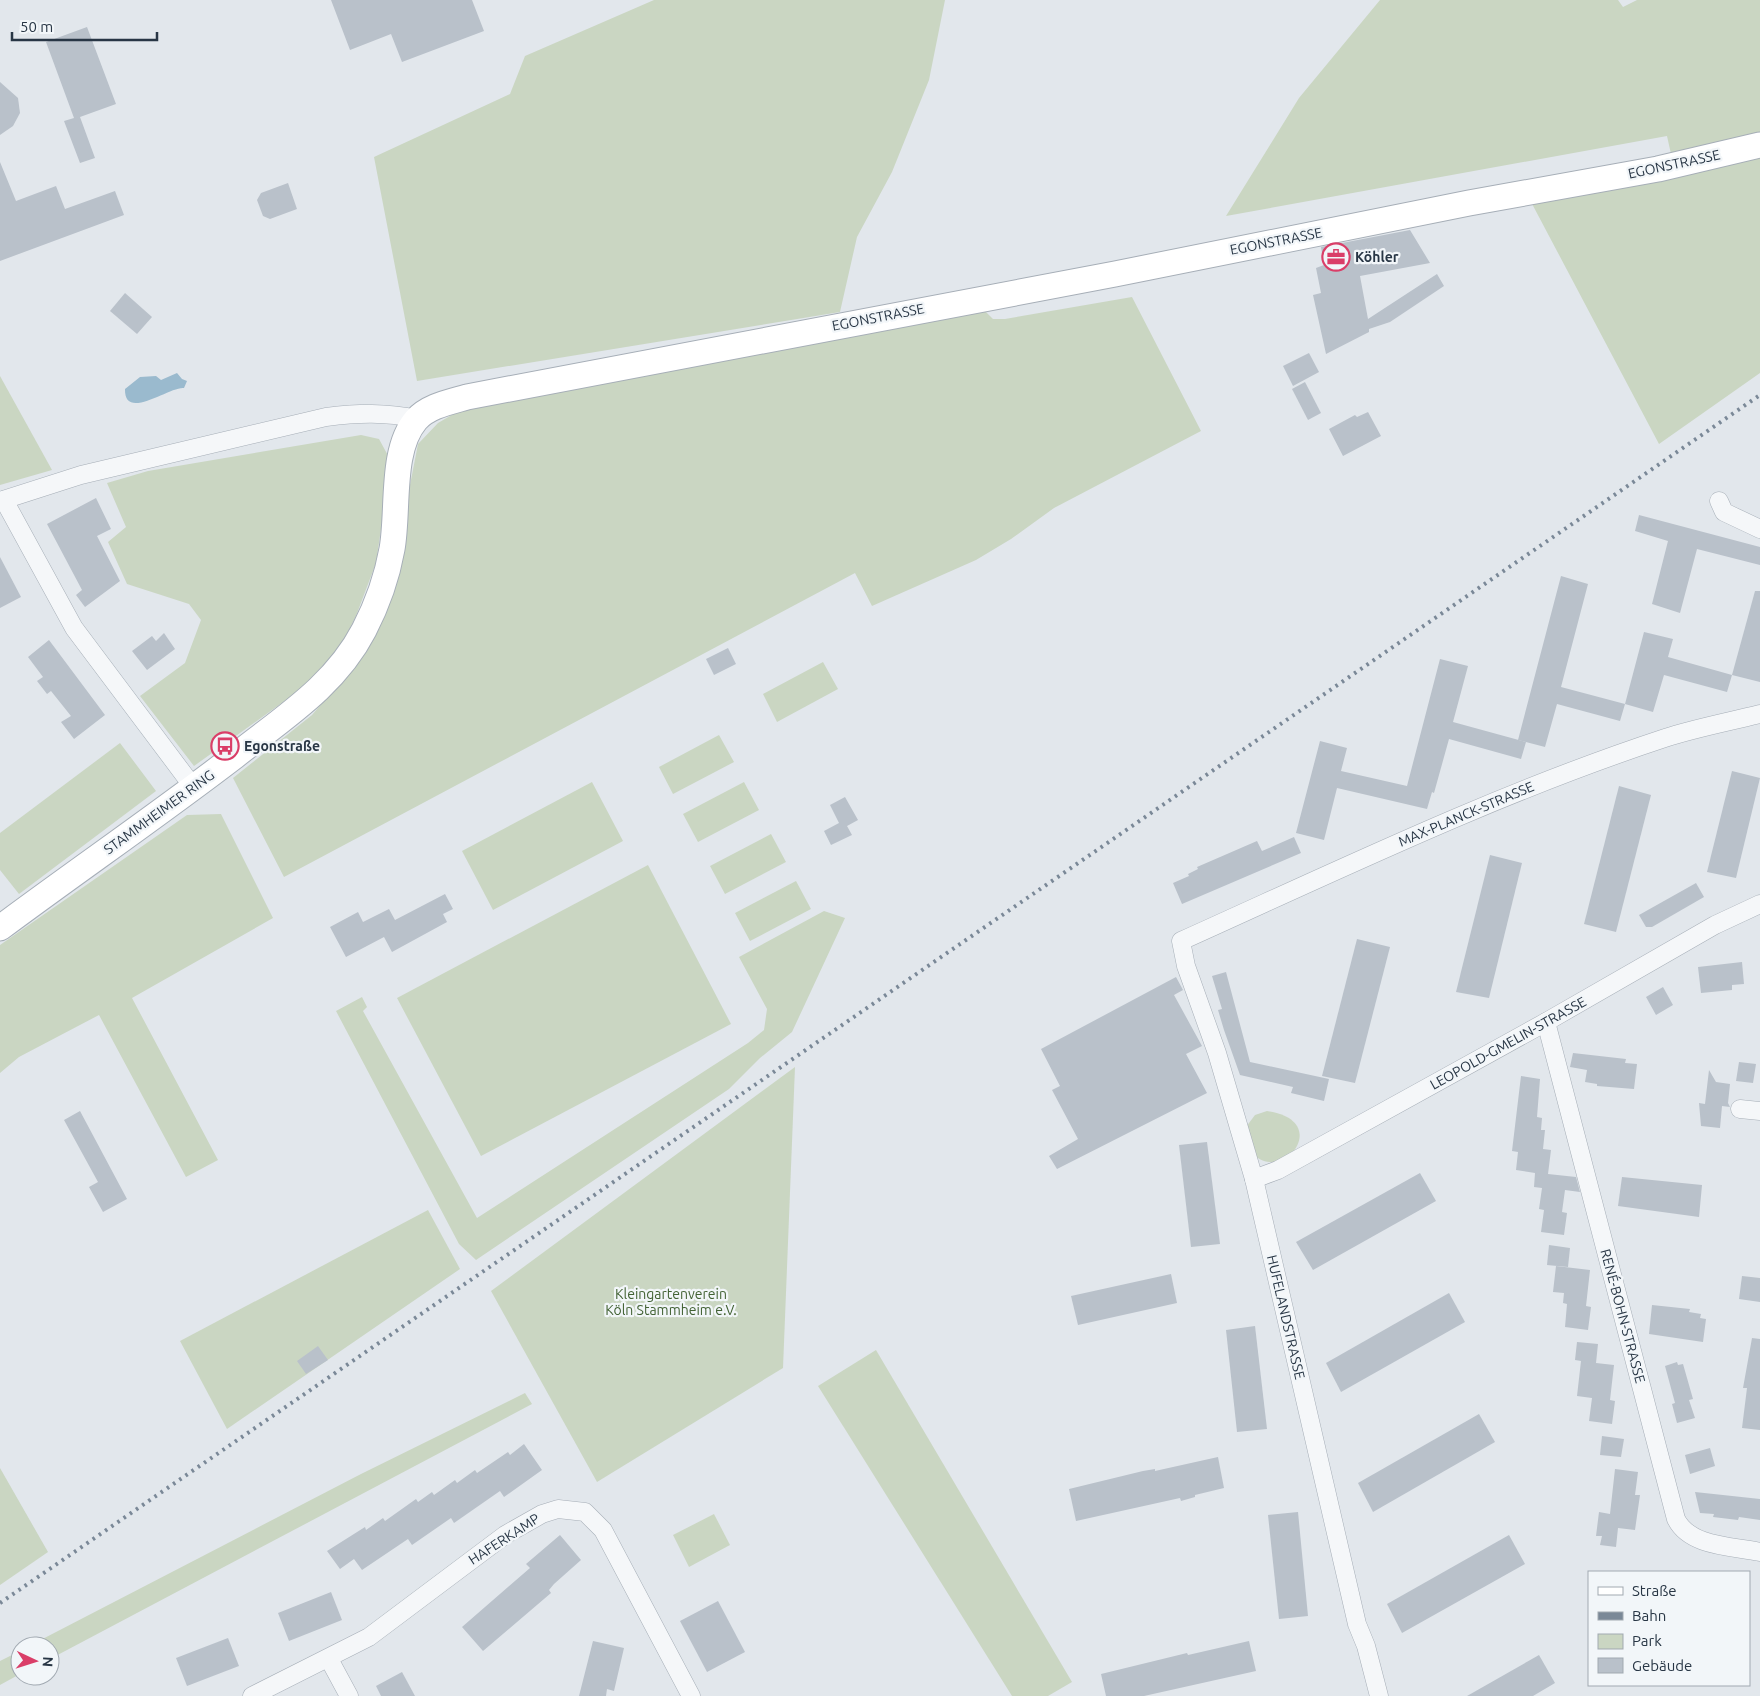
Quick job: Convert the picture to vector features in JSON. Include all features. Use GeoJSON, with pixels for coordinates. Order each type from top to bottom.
{"type":"FeatureCollection","features":[{"type":"Feature","properties":{"kind":"street","name":"EGONSTRASSE"},"geometry":{"type":"LineString","coordinates":[[417,419],[436,407],[467,397],[1115,274],[1498,198],[1658,169],[1760,145]]}},
{"type":"Feature","properties":{"kind":"street"},"geometry":{"type":"LineString","coordinates":[[194,788],[74,628],[2,500],[81,475],[326,417],[362,413],[392,413],[417,419]]}},
{"type":"Feature","properties":{"kind":"street","name":"STAMMHEIMER RING"},"geometry":{"type":"LineString","coordinates":[[3,920],[194,788],[297,709],[331,679],[363,632],[386,575],[393,548],[405,435],[417,419]]}},
{"type":"Feature","properties":{"kind":"street"},"geometry":{"type":"LineString","coordinates":[[1719,501],[1724,512],[1760,529]]}},
{"type":"Feature","properties":{"kind":"street","name":"MAX-PLANCK-STRASSE"},"geometry":{"type":"LineString","coordinates":[[1181,941],[1443,822],[1557,777],[1666,738],[1760,714]]}},
{"type":"Feature","properties":{"kind":"street","name":"LEOPOLD-GMELIN-STRASSE"},"geometry":{"type":"LineString","coordinates":[[1254,1178],[1278,1170],[1546,1022],[1715,925],[1760,904]]}},
{"type":"Feature","properties":{"kind":"street","name":"HUFELANDSTRASSE"},"geometry":{"type":"LineString","coordinates":[[1181,941],[1186,966],[1217,1054],[1254,1178],[1357,1624],[1366,1646],[1379,1696]]}},
{"type":"Feature","properties":{"kind":"street","name":"RENÉ-BOHN-STRASSE"},"geometry":{"type":"LineString","coordinates":[[1546,1022],[1676,1519],[1681,1529],[1688,1535],[1700,1540],[1760,1552]]}},
{"type":"Feature","properties":{"kind":"street"},"geometry":{"type":"LineString","coordinates":[[1740,1109],[1760,1111]]}},
{"type":"Feature","properties":{"kind":"street","name":"HAFERKAMP"},"geometry":{"type":"LineString","coordinates":[[252,1696],[369,1637],[523,1524],[542,1514],[558,1509],[585,1512],[603,1530],[691,1696]]}},
{"type":"Feature","properties":{"kind":"street"},"geometry":{"type":"LineString","coordinates":[[328,1659],[349,1696]]}},
{"type":"Feature","properties":{"kind":"green space"},"geometry":{"type":"Polygon","coordinates":[[[654,0],[945,0],[929,80],[892,172],[857,237],[840,312],[417,381],[374,157],[510,94],[525,56],[654,0]]]}},
{"type":"Feature","properties":{"kind":"green space"},"geometry":{"type":"Polygon","coordinates":[[[1380,0],[1618,0],[1623,7],[1637,0],[1760,0],[1760,373],[1659,444],[1530,200],[1675,172],[1667,136],[1226,216],[1299,98],[1380,0]]]}},
{"type":"Feature","properties":{"kind":"green space"},"geometry":{"type":"Polygon","coordinates":[[[1132,297],[1201,431],[1054,508],[1011,539],[976,560],[872,606],[855,573],[284,877],[233,778],[312,715],[365,652],[401,565],[409,490],[418,444],[438,423],[462,409],[981,307],[993,319],[1005,319],[1132,297]]]}},
{"type":"Feature","properties":{"kind":"green space"},"geometry":{"type":"Polygon","coordinates":[[[0,376],[52,470],[0,485],[0,376]]]}},
{"type":"Feature","properties":{"kind":"green space"},"geometry":{"type":"Polygon","coordinates":[[[361,435],[379,439],[391,461],[376,563],[356,616],[338,652],[318,677],[194,766],[140,696],[185,663],[201,620],[189,604],[127,584],[108,542],[126,527],[107,483],[148,471],[361,435]]]}},
{"type":"Feature","properties":{"kind":"green space"},"geometry":{"type":"Polygon","coordinates":[[[823,662],[838,689],[777,722],[763,694],[823,662]]]}},
{"type":"Feature","properties":{"kind":"green space"},"geometry":{"type":"Polygon","coordinates":[[[719,735],[734,762],[673,794],[659,767],[719,735]]]}},
{"type":"Feature","properties":{"kind":"green space"},"geometry":{"type":"Polygon","coordinates":[[[120,743],[156,791],[19,894],[0,870],[0,833],[120,743]]]}},
{"type":"Feature","properties":{"kind":"green space"},"geometry":{"type":"Polygon","coordinates":[[[592,782],[623,841],[493,910],[462,851],[592,782]]]}},
{"type":"Feature","properties":{"kind":"green space"},"geometry":{"type":"Polygon","coordinates":[[[744,782],[759,810],[698,842],[683,814],[744,782]]]}},
{"type":"Feature","properties":{"kind":"green space"},"geometry":{"type":"Polygon","coordinates":[[[221,814],[273,918],[132,998],[218,1160],[186,1177],[99,1015],[19,1057],[0,1073],[0,945],[187,815],[221,814]]]}},
{"type":"Feature","properties":{"kind":"green space"},"geometry":{"type":"Polygon","coordinates":[[[771,834],[786,862],[725,894],[710,866],[771,834]]]}},
{"type":"Feature","properties":{"kind":"green space"},"geometry":{"type":"Polygon","coordinates":[[[648,865],[731,1024],[481,1156],[397,998],[648,865]]]}},
{"type":"Feature","properties":{"kind":"green space"},"geometry":{"type":"Polygon","coordinates":[[[796,881],[811,909],[750,941],[735,913],[796,881]]]}},
{"type":"Feature","properties":{"kind":"green space"},"geometry":{"type":"Polygon","coordinates":[[[824,911],[845,918],[792,1032],[760,1058],[729,1089],[476,1260],[459,1244],[336,1011],[362,997],[367,1007],[363,1011],[477,1218],[748,1043],[764,1030],[767,1009],[739,957],[824,911]]]}},
{"type":"Feature","properties":{"kind":"green space","name":"Kleingartenverein Köln Stammheim e.V."},"geometry":{"type":"Polygon","coordinates":[[[795,1067],[783,1368],[597,1482],[491,1291],[795,1067]]]}},
{"type":"Feature","properties":{"kind":"green space"},"geometry":{"type":"Polygon","coordinates":[[[1267,1111],[1286,1117],[1297,1126],[1300,1136],[1296,1147],[1289,1156],[1278,1161],[1266,1162],[1254,1155],[1246,1127],[1255,1115],[1267,1111]]]}},
{"type":"Feature","properties":{"kind":"green space"},"geometry":{"type":"Polygon","coordinates":[[[428,1210],[460,1269],[227,1429],[180,1341],[428,1210]]]}},
{"type":"Feature","properties":{"kind":"green space"},"geometry":{"type":"Polygon","coordinates":[[[876,1350],[1072,1682],[1048,1696],[1012,1696],[818,1386],[876,1350]]]}},
{"type":"Feature","properties":{"kind":"green space"},"geometry":{"type":"Polygon","coordinates":[[[525,1393],[532,1404],[60,1654],[60,1636],[48,1636],[361,1474],[525,1393]]]}},
{"type":"Feature","properties":{"kind":"green space"},"geometry":{"type":"Polygon","coordinates":[[[0,1468],[48,1552],[0,1585],[0,1468]]]}},
{"type":"Feature","properties":{"kind":"green space"},"geometry":{"type":"Polygon","coordinates":[[[714,1514],[730,1545],[689,1567],[673,1535],[714,1514]]]}},
{"type":"Feature","properties":{"kind":"green space"},"geometry":{"type":"Polygon","coordinates":[[[10,1656],[10,1680],[0,1685],[0,1661],[10,1656]]]}},
{"type":"Feature","properties":{"kind":"water"},"geometry":{"type":"Polygon","coordinates":[[[177,373],[182,379],[187,381],[184,388],[140,403],[132,402],[127,398],[125,389],[140,377],[156,376],[161,380],[177,373]]]}},
{"type":"Feature","properties":{"kind":"building"},"geometry":{"type":"Polygon","coordinates":[[[331,0],[472,0],[484,31],[402,62],[391,34],[350,50],[331,0]]]}},
{"type":"Feature","properties":{"kind":"building"},"geometry":{"type":"Polygon","coordinates":[[[87,27],[116,104],[80,117],[95,158],[80,163],[64,121],[74,118],[46,42],[87,27]]]}},
{"type":"Feature","properties":{"kind":"building"},"geometry":{"type":"Polygon","coordinates":[[[0,82],[18,98],[20,113],[13,126],[0,135],[0,82]]]}},
{"type":"Feature","properties":{"kind":"building"},"geometry":{"type":"Polygon","coordinates":[[[0,162],[16,201],[56,186],[65,209],[115,191],[124,215],[0,261],[0,162]]]}},
{"type":"Feature","properties":{"kind":"building"},"geometry":{"type":"Polygon","coordinates":[[[288,183],[297,209],[270,219],[263,216],[257,200],[261,193],[288,183]]]}},
{"type":"Feature","properties":{"kind":"building"},"geometry":{"type":"Polygon","coordinates":[[[1410,230],[1430,263],[1360,276],[1368,319],[1437,274],[1444,286],[1390,322],[1369,329],[1369,332],[1326,354],[1313,295],[1321,293],[1316,268],[1324,265],[1321,247],[1410,230]]]}},
{"type":"Feature","properties":{"kind":"building"},"geometry":{"type":"Polygon","coordinates":[[[125,293],[152,317],[137,334],[110,311],[125,293]]]}},
{"type":"Feature","properties":{"kind":"building"},"geometry":{"type":"Polygon","coordinates":[[[1309,353],[1319,372],[1293,386],[1283,366],[1309,353]]]}},
{"type":"Feature","properties":{"kind":"building"},"geometry":{"type":"Polygon","coordinates":[[[1305,382],[1321,413],[1308,420],[1292,389],[1305,382]]]}},
{"type":"Feature","properties":{"kind":"building"},"geometry":{"type":"Polygon","coordinates":[[[1368,412],[1381,436],[1343,456],[1329,429],[1355,415],[1357,417],[1368,412]]]}},
{"type":"Feature","properties":{"kind":"building"},"geometry":{"type":"Polygon","coordinates":[[[96,498],[111,529],[97,536],[120,581],[85,607],[76,595],[82,590],[47,524],[96,498]]]}},
{"type":"Feature","properties":{"kind":"building"},"geometry":{"type":"Polygon","coordinates":[[[1639,515],[1760,547],[1760,565],[1697,549],[1680,613],[1652,604],[1668,541],[1635,531],[1639,515]]]}},
{"type":"Feature","properties":{"kind":"building"},"geometry":{"type":"Polygon","coordinates":[[[0,557],[21,597],[0,608],[0,557]]]}},
{"type":"Feature","properties":{"kind":"building"},"geometry":{"type":"Polygon","coordinates":[[[1561,576],[1588,584],[1561,687],[1625,704],[1620,721],[1557,704],[1545,747],[1518,740],[1561,576]]]}},
{"type":"Feature","properties":{"kind":"building"},"geometry":{"type":"Polygon","coordinates":[[[1755,591],[1760,591],[1760,682],[1732,675],[1755,591]]]}},
{"type":"Feature","properties":{"kind":"building"},"geometry":{"type":"Polygon","coordinates":[[[1644,632],[1673,639],[1668,657],[1732,675],[1727,692],[1664,675],[1653,712],[1625,704],[1644,632]]]}},
{"type":"Feature","properties":{"kind":"building"},"geometry":{"type":"Polygon","coordinates":[[[164,633],[175,649],[147,670],[132,651],[152,636],[156,641],[164,633]]]}},
{"type":"Feature","properties":{"kind":"building"},"geometry":{"type":"Polygon","coordinates":[[[49,640],[105,715],[74,739],[61,722],[71,716],[51,691],[47,694],[37,681],[43,677],[28,657],[49,640]]]}},
{"type":"Feature","properties":{"kind":"building"},"geometry":{"type":"Polygon","coordinates":[[[728,648],[736,664],[714,675],[706,659],[728,648]]]}},
{"type":"Feature","properties":{"kind":"building"},"geometry":{"type":"Polygon","coordinates":[[[1440,659],[1468,666],[1453,722],[1526,742],[1521,759],[1449,739],[1434,793],[1432,792],[1427,809],[1337,788],[1324,840],[1296,833],[1320,741],[1347,748],[1341,771],[1407,786],[1440,659]]]}},
{"type":"Feature","properties":{"kind":"building"},"geometry":{"type":"Polygon","coordinates":[[[1732,771],[1760,778],[1736,878],[1707,872],[1732,771]]]}},
{"type":"Feature","properties":{"kind":"building"},"geometry":{"type":"Polygon","coordinates":[[[1619,786],[1651,795],[1616,932],[1584,924],[1619,786]]]}},
{"type":"Feature","properties":{"kind":"building"},"geometry":{"type":"Polygon","coordinates":[[[845,797],[858,820],[847,826],[852,835],[831,845],[824,831],[839,823],[830,805],[845,797]]]}},
{"type":"Feature","properties":{"kind":"building"},"geometry":{"type":"Polygon","coordinates":[[[1294,837],[1301,853],[1182,904],[1173,883],[1189,876],[1188,874],[1198,869],[1197,867],[1257,841],[1262,851],[1294,837]]]}},
{"type":"Feature","properties":{"kind":"building"},"geometry":{"type":"Polygon","coordinates":[[[1490,855],[1522,863],[1489,998],[1456,992],[1490,855]]]}},
{"type":"Feature","properties":{"kind":"building"},"geometry":{"type":"Polygon","coordinates":[[[1696,883],[1704,897],[1652,927],[1646,927],[1639,915],[1696,883]]]}},
{"type":"Feature","properties":{"kind":"building"},"geometry":{"type":"Polygon","coordinates":[[[445,894],[453,909],[443,914],[447,922],[392,952],[384,937],[346,957],[330,927],[358,912],[363,922],[389,909],[395,920],[445,894]]]}},
{"type":"Feature","properties":{"kind":"building"},"geometry":{"type":"Polygon","coordinates":[[[1357,939],[1390,947],[1355,1083],[1322,1076],[1357,939]]]}},
{"type":"Feature","properties":{"kind":"building"},"geometry":{"type":"Polygon","coordinates":[[[1742,962],[1744,984],[1732,985],[1732,990],[1701,993],[1698,967],[1742,962]]]}},
{"type":"Feature","properties":{"kind":"building"},"geometry":{"type":"Polygon","coordinates":[[[1226,972],[1250,1062],[1329,1079],[1324,1101],[1291,1093],[1293,1087],[1240,1075],[1218,1010],[1222,1009],[1212,976],[1226,972]]]}},
{"type":"Feature","properties":{"kind":"building"},"geometry":{"type":"Polygon","coordinates":[[[1176,977],[1183,990],[1174,995],[1202,1046],[1186,1054],[1207,1093],[1057,1169],[1049,1156],[1078,1139],[1052,1090],[1060,1086],[1041,1049],[1176,977]]]}},
{"type":"Feature","properties":{"kind":"building"},"geometry":{"type":"Polygon","coordinates":[[[1663,987],[1673,1005],[1656,1015],[1646,997],[1663,987]]]}},
{"type":"Feature","properties":{"kind":"building"},"geometry":{"type":"Polygon","coordinates":[[[1573,1053],[1626,1059],[1625,1063],[1637,1064],[1634,1089],[1597,1086],[1597,1084],[1585,1082],[1587,1070],[1570,1067],[1573,1053]]]}},
{"type":"Feature","properties":{"kind":"building"},"geometry":{"type":"Polygon","coordinates":[[[1739,1062],[1756,1064],[1753,1083],[1736,1081],[1739,1062]]]}},
{"type":"Feature","properties":{"kind":"building"},"geometry":{"type":"Polygon","coordinates":[[[1709,1070],[1716,1082],[1730,1084],[1728,1103],[1730,1107],[1722,1106],[1720,1128],[1701,1126],[1699,1103],[1705,1104],[1709,1070]]]}},
{"type":"Feature","properties":{"kind":"building"},"geometry":{"type":"Polygon","coordinates":[[[1521,1076],[1540,1079],[1537,1117],[1542,1118],[1541,1130],[1545,1130],[1543,1149],[1551,1150],[1548,1174],[1576,1177],[1580,1192],[1565,1190],[1562,1212],[1567,1213],[1564,1235],[1541,1232],[1544,1210],[1539,1209],[1542,1188],[1534,1187],[1535,1173],[1516,1170],[1518,1152],[1512,1151],[1521,1076]]]}},
{"type":"Feature","properties":{"kind":"building"},"geometry":{"type":"Polygon","coordinates":[[[80,1111],[127,1199],[103,1212],[89,1187],[98,1182],[64,1120],[80,1111]]]}},
{"type":"Feature","properties":{"kind":"building"},"geometry":{"type":"Polygon","coordinates":[[[1207,1142],[1220,1244],[1191,1247],[1179,1145],[1207,1142]]]}},
{"type":"Feature","properties":{"kind":"building"},"geometry":{"type":"Polygon","coordinates":[[[1420,1173],[1436,1201],[1313,1270],[1296,1242],[1420,1173]]]}},
{"type":"Feature","properties":{"kind":"building"},"geometry":{"type":"Polygon","coordinates":[[[1622,1177],[1702,1185],[1699,1217],[1618,1206],[1622,1177]]]}},
{"type":"Feature","properties":{"kind":"building"},"geometry":{"type":"Polygon","coordinates":[[[1549,1245],[1570,1248],[1568,1267],[1547,1265],[1549,1245]]]}},
{"type":"Feature","properties":{"kind":"building"},"geometry":{"type":"Polygon","coordinates":[[[1556,1266],[1590,1270],[1586,1306],[1591,1307],[1588,1330],[1565,1327],[1567,1304],[1563,1303],[1564,1293],[1553,1292],[1556,1266]]]}},
{"type":"Feature","properties":{"kind":"building"},"geometry":{"type":"Polygon","coordinates":[[[1171,1274],[1177,1303],[1078,1325],[1071,1296],[1171,1274]]]}},
{"type":"Feature","properties":{"kind":"building"},"geometry":{"type":"Polygon","coordinates":[[[1742,1276],[1760,1278],[1760,1302],[1739,1299],[1742,1276]]]}},
{"type":"Feature","properties":{"kind":"building"},"geometry":{"type":"Polygon","coordinates":[[[1449,1293],[1465,1322],[1341,1392],[1326,1363],[1449,1293]]]}},
{"type":"Feature","properties":{"kind":"building"},"geometry":{"type":"Polygon","coordinates":[[[1652,1305],[1690,1309],[1689,1312],[1701,1314],[1700,1318],[1706,1319],[1703,1342],[1649,1334],[1652,1305]]]}},
{"type":"Feature","properties":{"kind":"building"},"geometry":{"type":"Polygon","coordinates":[[[1255,1326],[1267,1429],[1237,1432],[1226,1330],[1255,1326]]]}},
{"type":"Feature","properties":{"kind":"building"},"geometry":{"type":"Polygon","coordinates":[[[1752,1338],[1760,1339],[1760,1430],[1742,1428],[1747,1388],[1743,1388],[1752,1338]]]}},
{"type":"Feature","properties":{"kind":"building"},"geometry":{"type":"Polygon","coordinates":[[[1577,1342],[1598,1344],[1596,1363],[1614,1365],[1610,1400],[1615,1401],[1612,1424],[1589,1421],[1592,1398],[1577,1396],[1581,1361],[1575,1360],[1577,1342]]]}},
{"type":"Feature","properties":{"kind":"building"},"geometry":{"type":"Polygon","coordinates":[[[318,1346],[328,1360],[306,1374],[297,1361],[318,1346]]]}},
{"type":"Feature","properties":{"kind":"building"},"geometry":{"type":"Polygon","coordinates":[[[1677,1362],[1678,1365],[1683,1364],[1693,1399],[1689,1400],[1695,1418],[1677,1423],[1672,1404],[1675,1403],[1665,1366],[1677,1362]]]}},
{"type":"Feature","properties":{"kind":"building"},"geometry":{"type":"Polygon","coordinates":[[[1479,1414],[1495,1442],[1373,1512],[1358,1483],[1479,1414]]]}},
{"type":"Feature","properties":{"kind":"building"},"geometry":{"type":"Polygon","coordinates":[[[1602,1436],[1624,1439],[1621,1457],[1600,1455],[1602,1436]]]}},
{"type":"Feature","properties":{"kind":"building"},"geometry":{"type":"Polygon","coordinates":[[[524,1444],[542,1470],[504,1497],[500,1491],[454,1523],[451,1518],[412,1545],[408,1539],[362,1570],[354,1559],[340,1569],[327,1551],[365,1527],[366,1530],[383,1518],[385,1521],[416,1499],[418,1502],[432,1492],[434,1495],[455,1480],[457,1483],[475,1470],[477,1473],[508,1452],[510,1455],[524,1444]]]}},
{"type":"Feature","properties":{"kind":"building"},"geometry":{"type":"Polygon","coordinates":[[[1710,1448],[1715,1466],[1690,1474],[1685,1455],[1710,1448]]]}},
{"type":"Feature","properties":{"kind":"building"},"geometry":{"type":"Polygon","coordinates":[[[1218,1457],[1224,1488],[1195,1495],[1195,1497],[1181,1501],[1180,1498],[1076,1521],[1069,1489],[1143,1471],[1155,1469],[1155,1471],[1218,1457]]]}},
{"type":"Feature","properties":{"kind":"building"},"geometry":{"type":"Polygon","coordinates":[[[1615,1469],[1638,1472],[1635,1495],[1640,1495],[1635,1530],[1618,1528],[1616,1547],[1600,1545],[1602,1536],[1596,1536],[1599,1512],[1610,1514],[1615,1469]]]}},
{"type":"Feature","properties":{"kind":"building"},"geometry":{"type":"Polygon","coordinates":[[[1695,1492],[1760,1499],[1760,1520],[1739,1517],[1738,1520],[1713,1517],[1714,1514],[1700,1513],[1695,1492]]]}},
{"type":"Feature","properties":{"kind":"building"},"geometry":{"type":"Polygon","coordinates":[[[1298,1512],[1308,1616],[1279,1619],[1268,1515],[1298,1512]]]}},
{"type":"Feature","properties":{"kind":"building"},"geometry":{"type":"Polygon","coordinates":[[[560,1535],[581,1560],[554,1584],[549,1590],[551,1593],[483,1651],[462,1627],[530,1568],[526,1564],[560,1535]]]}},
{"type":"Feature","properties":{"kind":"building"},"geometry":{"type":"Polygon","coordinates":[[[1509,1535],[1525,1564],[1402,1633],[1387,1604],[1509,1535]]]}},
{"type":"Feature","properties":{"kind":"building"},"geometry":{"type":"Polygon","coordinates":[[[331,1592],[342,1620],[289,1641],[278,1613],[331,1592]]]}},
{"type":"Feature","properties":{"kind":"building"},"geometry":{"type":"Polygon","coordinates":[[[718,1601],[745,1652],[707,1672],[680,1621],[718,1601]]]}},
{"type":"Feature","properties":{"kind":"building"},"geometry":{"type":"Polygon","coordinates":[[[228,1638],[239,1666],[187,1686],[176,1658],[228,1638]]]}},
{"type":"Feature","properties":{"kind":"building"},"geometry":{"type":"Polygon","coordinates":[[[593,1641],[624,1648],[614,1691],[607,1689],[606,1696],[579,1696],[593,1641]]]}},
{"type":"Feature","properties":{"kind":"building"},"geometry":{"type":"Polygon","coordinates":[[[1249,1641],[1256,1671],[1144,1696],[1106,1696],[1101,1674],[1187,1653],[1188,1655],[1249,1641]]]}},
{"type":"Feature","properties":{"kind":"building"},"geometry":{"type":"Polygon","coordinates":[[[1539,1655],[1555,1683],[1533,1696],[1467,1696],[1539,1655]]]}},
{"type":"Feature","properties":{"kind":"building"},"geometry":{"type":"Polygon","coordinates":[[[402,1672],[415,1696],[381,1696],[376,1686],[402,1672]]]}},
{"type":"Feature","properties":{"kind":"railway"},"geometry":{"type":"LineString","coordinates":[[0,1603],[1760,395]]}},
{"type":"Feature","properties":{"kind":"place","name":"Köhler"},"geometry":{"type":"Point","coordinates":[1336,257]}},
{"type":"Feature","properties":{"kind":"place","name":"Egonstraße"},"geometry":{"type":"Point","coordinates":[225,746]}}]}
